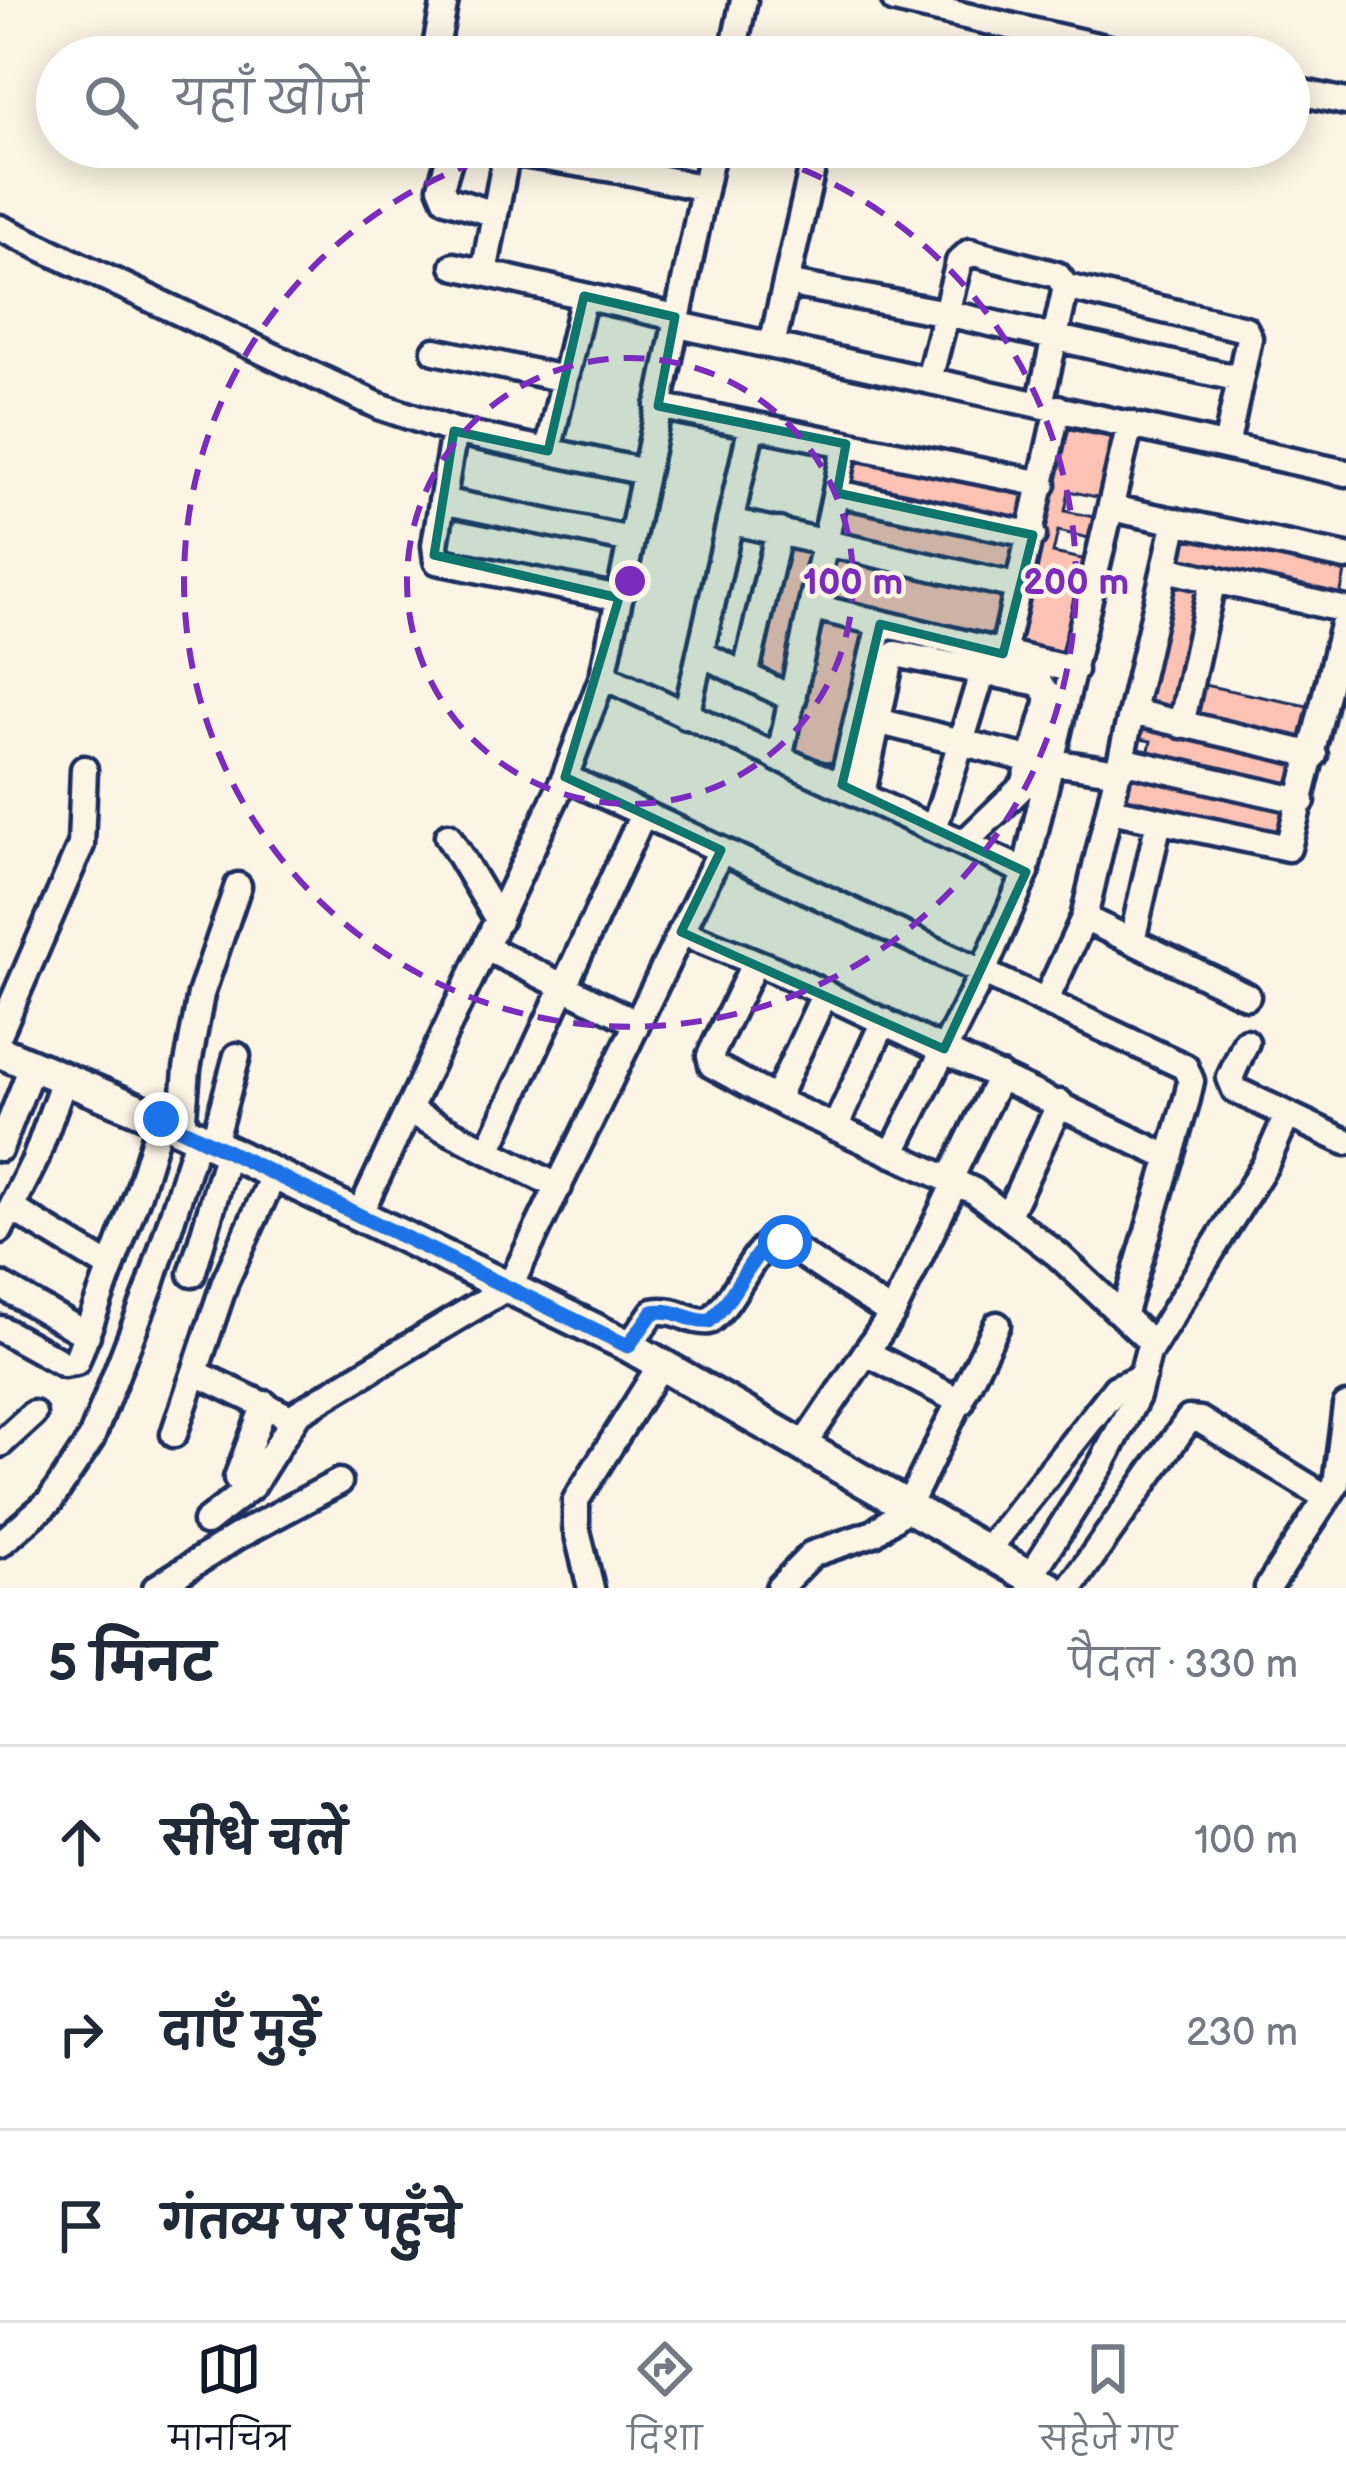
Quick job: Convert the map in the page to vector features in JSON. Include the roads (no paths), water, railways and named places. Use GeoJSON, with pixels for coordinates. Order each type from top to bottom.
{"type":"FeatureCollection","features":[{"type":"Feature","properties":{"kind":"main road"},"geometry":{"type":"LineString","coordinates":[[0,1052],[197,1136],[662,1363],[1048,1585]]}},
{"type":"Feature","properties":{"kind":"street"},"geometry":{"type":"LineString","coordinates":[[438,36],[446,0]]}},
{"type":"Feature","properties":{"kind":"street"},"geometry":{"type":"LineString","coordinates":[[736,36],[744,0]]}},
{"type":"Feature","properties":{"kind":"street"},"geometry":{"type":"LineString","coordinates":[[895,0],[998,11],[1078,36]]}},
{"type":"Feature","properties":{"kind":"street"},"geometry":{"type":"LineString","coordinates":[[1310,94],[1346,101]]}},
{"type":"Feature","properties":{"kind":"street"},"geometry":{"type":"LineString","coordinates":[[447,168],[441,187],[446,199],[495,214]]}},
{"type":"Feature","properties":{"kind":"street"},"geometry":{"type":"LineString","coordinates":[[484,273],[504,168]]}},
{"type":"Feature","properties":{"kind":"street"},"geometry":{"type":"LineString","coordinates":[[606,168],[704,188]]}},
{"type":"Feature","properties":{"kind":"street"},"geometry":{"type":"LineString","coordinates":[[360,1213],[565,777],[603,676],[708,168]]}},
{"type":"Feature","properties":{"kind":"street"},"geometry":{"type":"LineString","coordinates":[[772,345],[812,168]]}},
{"type":"Feature","properties":{"kind":"street"},"geometry":{"type":"LineString","coordinates":[[0,228],[379,406],[454,430],[645,472]]}},
{"type":"Feature","properties":{"kind":"street"},"geometry":{"type":"LineString","coordinates":[[929,379],[958,262],[970,252],[1057,275],[1066,286],[1239,326],[1249,338],[1226,446]]}},
{"type":"Feature","properties":{"kind":"street"},"geometry":{"type":"LineString","coordinates":[[454,266],[772,345],[1346,473]]}},
{"type":"Feature","properties":{"kind":"street"},"geometry":{"type":"LineString","coordinates":[[786,283],[946,313],[1240,379]]}},
{"type":"Feature","properties":{"kind":"street"},"geometry":{"type":"LineString","coordinates":[[1003,654],[1042,484],[1054,337],[1066,286]]}},
{"type":"Feature","properties":{"kind":"street"},"geometry":{"type":"LineString","coordinates":[[548,451],[584,296]]}},
{"type":"Feature","properties":{"kind":"street"},"geometry":{"type":"LineString","coordinates":[[435,351],[564,379]]}},
{"type":"Feature","properties":{"kind":"street"},"geometry":{"type":"LineString","coordinates":[[658,406],[1042,484]]}},
{"type":"Feature","properties":{"kind":"street"},"geometry":{"type":"LineString","coordinates":[[964,843],[1042,761],[1074,670],[1130,424]]}},
{"type":"Feature","properties":{"kind":"street"},"geometry":{"type":"LineString","coordinates":[[686,716],[752,425]]}},
{"type":"Feature","properties":{"kind":"street"},"geometry":{"type":"LineString","coordinates":[[454,430],[434,555],[441,563],[620,598]]}},
{"type":"Feature","properties":{"kind":"street"},"geometry":{"type":"LineString","coordinates":[[779,759],[846,444]]}},
{"type":"Feature","properties":{"kind":"street"},"geometry":{"type":"LineString","coordinates":[[837,493],[1033,535]]}},
{"type":"Feature","properties":{"kind":"street"},"geometry":{"type":"LineString","coordinates":[[442,501],[631,540]]}},
{"type":"Feature","properties":{"kind":"street"},"geometry":{"type":"LineString","coordinates":[[1111,508],[1346,556]]}},
{"type":"Feature","properties":{"kind":"street"},"geometry":{"type":"LineString","coordinates":[[730,521],[1020,586]]}},
{"type":"Feature","properties":{"kind":"street"},"geometry":{"type":"LineString","coordinates":[[1045,1002],[1084,918],[1176,521]]}},
{"type":"Feature","properties":{"kind":"street"},"geometry":{"type":"LineString","coordinates":[[746,676],[779,531]]}},
{"type":"Feature","properties":{"kind":"street"},"geometry":{"type":"LineString","coordinates":[[1111,810],[1284,849],[1292,843],[1314,755],[1346,611],[1166,568]]}},
{"type":"Feature","properties":{"kind":"street"},"geometry":{"type":"LineString","coordinates":[[1181,725],[1213,579]]}},
{"type":"Feature","properties":{"kind":"street"},"geometry":{"type":"LineString","coordinates":[[814,607],[1074,670]]}},
{"type":"Feature","properties":{"kind":"street"},"geometry":{"type":"LineString","coordinates":[[852,790],[880,624]]}},
{"type":"Feature","properties":{"kind":"street"},"geometry":{"type":"LineString","coordinates":[[700,653],[793,699]]}},
{"type":"Feature","properties":{"kind":"street"},"geometry":{"type":"LineString","coordinates":[[852,790],[896,654],[1039,683],[1048,694],[1026,872],[983,972],[892,1154]]}},
{"type":"Feature","properties":{"kind":"street"},"geometry":{"type":"LineString","coordinates":[[934,829],[983,671]]}},
{"type":"Feature","properties":{"kind":"street"},"geometry":{"type":"LineString","coordinates":[[603,676],[1026,872]]}},
{"type":"Feature","properties":{"kind":"street"},"geometry":{"type":"LineString","coordinates":[[1132,712],[1314,755]]}},
{"type":"Feature","properties":{"kind":"street"},"geometry":{"type":"LineString","coordinates":[[877,721],[1042,761],[1120,766],[1302,802]]}},
{"type":"Feature","properties":{"kind":"street"},"geometry":{"type":"LineString","coordinates":[[0,1032],[81,845],[84,770]]}},
{"type":"Feature","properties":{"kind":"street"},"geometry":{"type":"LineString","coordinates":[[565,777],[1190,1073],[1187,1099],[1123,1316]]}},
{"type":"Feature","properties":{"kind":"street"},"geometry":{"type":"LineString","coordinates":[[488,1150],[643,814]]}},
{"type":"Feature","properties":{"kind":"street"},"geometry":{"type":"LineString","coordinates":[[1132,941],[1159,821]]}},
{"type":"Feature","properties":{"kind":"street"},"geometry":{"type":"LineString","coordinates":[[448,836],[499,921]]}},
{"type":"Feature","properties":{"kind":"street"},"geometry":{"type":"LineString","coordinates":[[206,1522],[252,1486],[293,1419],[510,1286],[721,850]]}},
{"type":"Feature","properties":{"kind":"street"},"geometry":{"type":"LineString","coordinates":[[192,1274],[197,1136],[187,1069],[201,994],[238,886]]}},
{"type":"Feature","properties":{"kind":"street"},"geometry":{"type":"LineString","coordinates":[[1084,918],[1247,996]]}},
{"type":"Feature","properties":{"kind":"street"},"geometry":{"type":"LineString","coordinates":[[681,932],[825,993],[1170,1158]]}},
{"type":"Feature","properties":{"kind":"street"},"geometry":{"type":"LineString","coordinates":[[486,948],[637,1023]]}},
{"type":"Feature","properties":{"kind":"street"},"geometry":{"type":"LineString","coordinates":[[755,962],[710,1061],[715,1068],[952,1182],[1008,1215],[1153,1344]]}},
{"type":"Feature","properties":{"kind":"street"},"geometry":{"type":"LineString","coordinates":[[776,1100],[825,993]]}},
{"type":"Feature","properties":{"kind":"street"},"geometry":{"type":"LineString","coordinates":[[835,1128],[884,1021]]}},
{"type":"Feature","properties":{"kind":"street"},"geometry":{"type":"LineString","coordinates":[[1246,1042],[1231,1085],[1346,1142]]}},
{"type":"Feature","properties":{"kind":"street"},"geometry":{"type":"LineString","coordinates":[[1,1329],[70,1365],[81,1353],[111,1268],[197,1136],[237,1055]]}},
{"type":"Feature","properties":{"kind":"street"},"geometry":{"type":"LineString","coordinates":[[0,1148],[33,1064]]}},
{"type":"Feature","properties":{"kind":"street"},"geometry":{"type":"LineString","coordinates":[[802,1447],[892,1314],[1000,1076]]}},
{"type":"Feature","properties":{"kind":"street"},"geometry":{"type":"LineString","coordinates":[[65,1077],[6,1220],[111,1268]]}},
{"type":"Feature","properties":{"kind":"street"},"geometry":{"type":"LineString","coordinates":[[1008,1215],[1060,1103]]}},
{"type":"Feature","properties":{"kind":"street"},"geometry":{"type":"LineString","coordinates":[[410,1111],[559,1187]]}},
{"type":"Feature","properties":{"kind":"street"},"geometry":{"type":"LineString","coordinates":[[1048,1585],[1137,1396],[1153,1344],[1265,1165],[1287,1116]]}},
{"type":"Feature","properties":{"kind":"street"},"geometry":{"type":"LineString","coordinates":[[0,1544],[50,1501],[91,1439],[150,1287],[197,1136]]}},
{"type":"Feature","properties":{"kind":"street"},"geometry":{"type":"LineString","coordinates":[[174,1434],[225,1282],[274,1174]]}},
{"type":"Feature","properties":{"kind":"street"},"geometry":{"type":"LineString","coordinates":[[628,1346],[653,1312],[679,1311],[699,1322],[709,1321],[765,1245],[777,1238],[892,1314]]}},
{"type":"Feature","properties":{"kind":"street"},"geometry":{"type":"LineString","coordinates":[[0,1285],[88,1335]]}},
{"type":"Feature","properties":{"kind":"street"},"geometry":{"type":"LineString","coordinates":[[779,1588],[812,1554],[874,1533],[907,1508],[997,1325]]}},
{"type":"Feature","properties":{"kind":"street"},"geometry":{"type":"LineString","coordinates":[[867,1353],[961,1402]]}},
{"type":"Feature","properties":{"kind":"street"},"geometry":{"type":"LineString","coordinates":[[591,1588],[576,1527],[576,1500],[662,1363]]}},
{"type":"Feature","properties":{"kind":"street"},"geometry":{"type":"LineString","coordinates":[[196,1373],[293,1419]]}},
{"type":"Feature","properties":{"kind":"street"},"geometry":{"type":"LineString","coordinates":[[987,1551],[1116,1388],[1143,1376]]}},
{"type":"Feature","properties":{"kind":"street"},"geometry":{"type":"LineString","coordinates":[[237,1478],[265,1404]]}},
{"type":"Feature","properties":{"kind":"street"},"geometry":{"type":"LineString","coordinates":[[1268,1588],[1328,1498],[1341,1468],[1346,1406]]}},
{"type":"Feature","properties":{"kind":"street"},"geometry":{"type":"LineString","coordinates":[[0,1444],[33,1414]]}},
{"type":"Feature","properties":{"kind":"street"},"geometry":{"type":"LineString","coordinates":[[1048,1585],[1190,1419],[1200,1420],[1328,1498]]}},
{"type":"Feature","properties":{"kind":"street"},"geometry":{"type":"LineString","coordinates":[[156,1588],[236,1537],[339,1482]]}}]}
